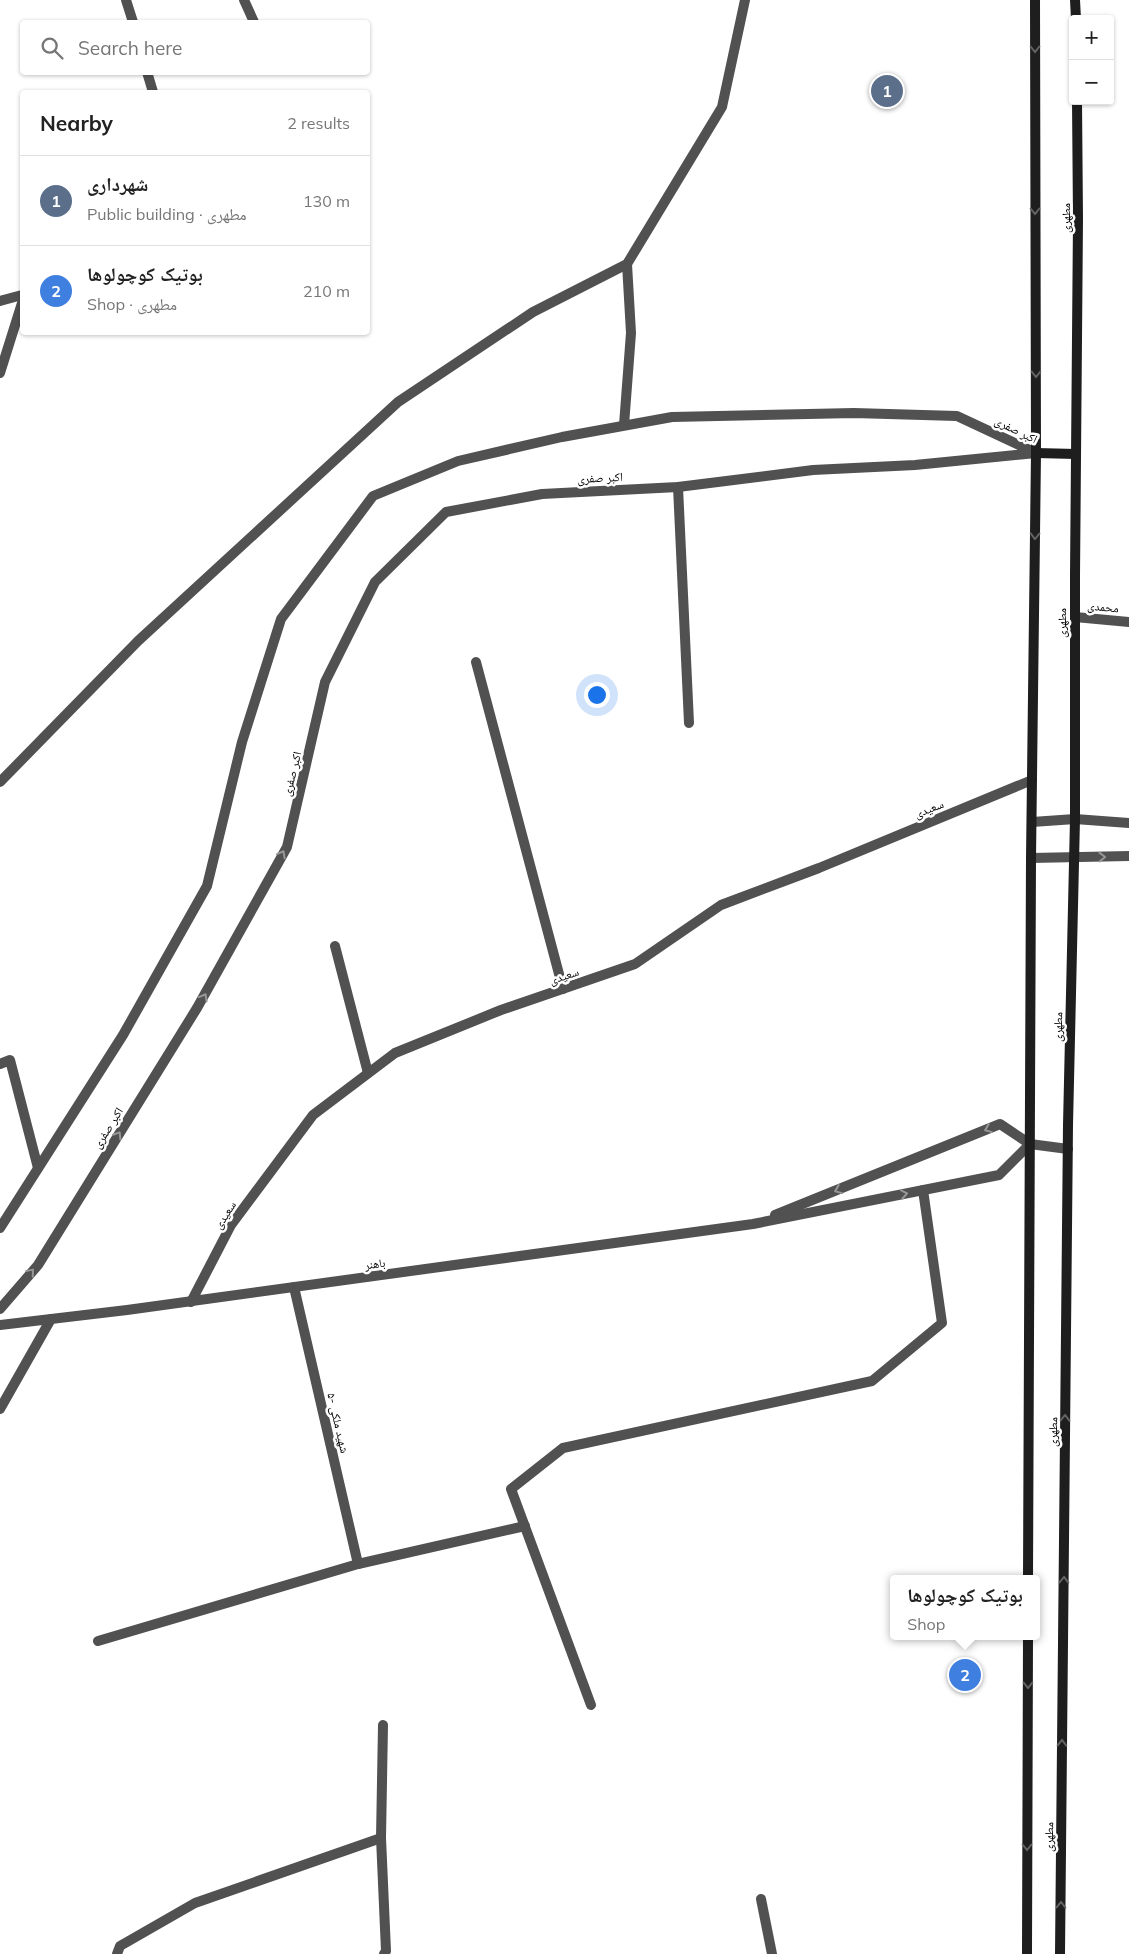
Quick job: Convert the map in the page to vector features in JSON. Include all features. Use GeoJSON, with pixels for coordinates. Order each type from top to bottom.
{"type":"FeatureCollection","features":[{"type":"Feature","properties":{"kind":"main road","name":"مطهری"},"geometry":{"type":"LineString","coordinates":[[1028,1575],[1031,858],[1036,453],[1035,0]]}},
{"type":"Feature","properties":{"kind":"main road"},"geometry":{"type":"LineString","coordinates":[[1075,0],[1076,15]]}},
{"type":"Feature","properties":{"kind":"main road","name":"مطهری"},"geometry":{"type":"LineString","coordinates":[[1060,1954],[1068,1149],[1075,819],[1074,617],[1078,219],[1077,105]]}},
{"type":"Feature","properties":{"kind":"main road"},"geometry":{"type":"LineString","coordinates":[[1036,453],[1076,454]]}},
{"type":"Feature","properties":{"kind":"main road","name":"مطهری"},"geometry":{"type":"LineString","coordinates":[[1027,1954],[1028,1640]]}},
{"type":"Feature","properties":{"kind":"street"},"geometry":{"type":"LineString","coordinates":[[126,0],[132,20]]}},
{"type":"Feature","properties":{"kind":"street"},"geometry":{"type":"LineString","coordinates":[[244,0],[253,20]]}},
{"type":"Feature","properties":{"kind":"street"},"geometry":{"type":"LineString","coordinates":[[0,782],[138,641],[398,402],[533,312],[627,264],[722,107],[745,0]]}},
{"type":"Feature","properties":{"kind":"street"},"geometry":{"type":"LineString","coordinates":[[148,75],[152,90]]}},
{"type":"Feature","properties":{"kind":"street"},"geometry":{"type":"LineString","coordinates":[[624,426],[631,333],[627,264]]}},
{"type":"Feature","properties":{"kind":"street"},"geometry":{"type":"LineString","coordinates":[[0,301],[20,296]]}},
{"type":"Feature","properties":{"kind":"street"},"geometry":{"type":"LineString","coordinates":[[0,373],[20,309]]}},
{"type":"Feature","properties":{"kind":"street","name":"اکبر صفری"},"geometry":{"type":"LineString","coordinates":[[0,1228],[123,1035],[207,886],[242,742],[281,619],[373,496],[458,461],[562,436],[672,417],[854,413],[957,416],[1036,453]]}},
{"type":"Feature","properties":{"kind":"street","name":"اکبر صفری"},"geometry":{"type":"LineString","coordinates":[[0,1309],[38,1265],[197,1008],[287,847],[325,682],[374,582],[446,512],[542,494],[678,487],[813,470],[915,465],[1036,453]]}},
{"type":"Feature","properties":{"kind":"street"},"geometry":{"type":"LineString","coordinates":[[678,487],[689,723]]}},
{"type":"Feature","properties":{"kind":"street","name":"محمدی"},"geometry":{"type":"LineString","coordinates":[[1074,617],[1129,622]]}},
{"type":"Feature","properties":{"kind":"street"},"geometry":{"type":"LineString","coordinates":[[476,662],[564,989]]}},
{"type":"Feature","properties":{"kind":"street","name":"سعیدی"},"geometry":{"type":"LineString","coordinates":[[190,1302],[231,1225],[313,1115],[394,1053],[501,1010],[635,964],[721,905],[819,868],[1032,780]]}},
{"type":"Feature","properties":{"kind":"street"},"geometry":{"type":"LineString","coordinates":[[1032,822],[1075,819],[1129,823]]}},
{"type":"Feature","properties":{"kind":"street"},"geometry":{"type":"LineString","coordinates":[[1031,858],[1129,856]]}},
{"type":"Feature","properties":{"kind":"street"},"geometry":{"type":"LineString","coordinates":[[335,946],[368,1074]]}},
{"type":"Feature","properties":{"kind":"street"},"geometry":{"type":"LineString","coordinates":[[0,1064],[10,1060],[38,1168]]}},
{"type":"Feature","properties":{"kind":"street"},"geometry":{"type":"LineString","coordinates":[[754,1224],[1000,1124],[1030,1144],[1068,1149]]}},
{"type":"Feature","properties":{"kind":"street"},"geometry":{"type":"LineString","coordinates":[[754,1224],[999,1175],[1030,1144]]}},
{"type":"Feature","properties":{"kind":"street"},"geometry":{"type":"LineString","coordinates":[[591,1705],[511,1488],[563,1448],[872,1381],[942,1322],[922,1190]]}},
{"type":"Feature","properties":{"kind":"street","name":"باهنر"},"geometry":{"type":"LineString","coordinates":[[0,1325],[190,1302],[754,1224]]}},
{"type":"Feature","properties":{"kind":"street","name":"۵- شهید ملکی"},"geometry":{"type":"LineString","coordinates":[[294,1287],[358,1564]]}},
{"type":"Feature","properties":{"kind":"street"},"geometry":{"type":"LineString","coordinates":[[0,1409],[51,1319]]}},
{"type":"Feature","properties":{"kind":"street"},"geometry":{"type":"LineString","coordinates":[[98,1641],[358,1564],[525,1526]]}},
{"type":"Feature","properties":{"kind":"street"},"geometry":{"type":"LineString","coordinates":[[383,1725],[381,1838],[386,1951],[384,1954]]}},
{"type":"Feature","properties":{"kind":"street"},"geometry":{"type":"LineString","coordinates":[[118,1954],[120,1946],[195,1903],[381,1838]]}},
{"type":"Feature","properties":{"kind":"street"},"geometry":{"type":"LineString","coordinates":[[761,1899],[772,1954]]}},
{"type":"Feature","properties":{"kind":"place","name":"شهرداری"},"geometry":{"type":"Point","coordinates":[887,91]}},
{"type":"Feature","properties":{"kind":"place","name":"بوتیک کوچولوها"},"geometry":{"type":"Point","coordinates":[965,1675]}}]}
